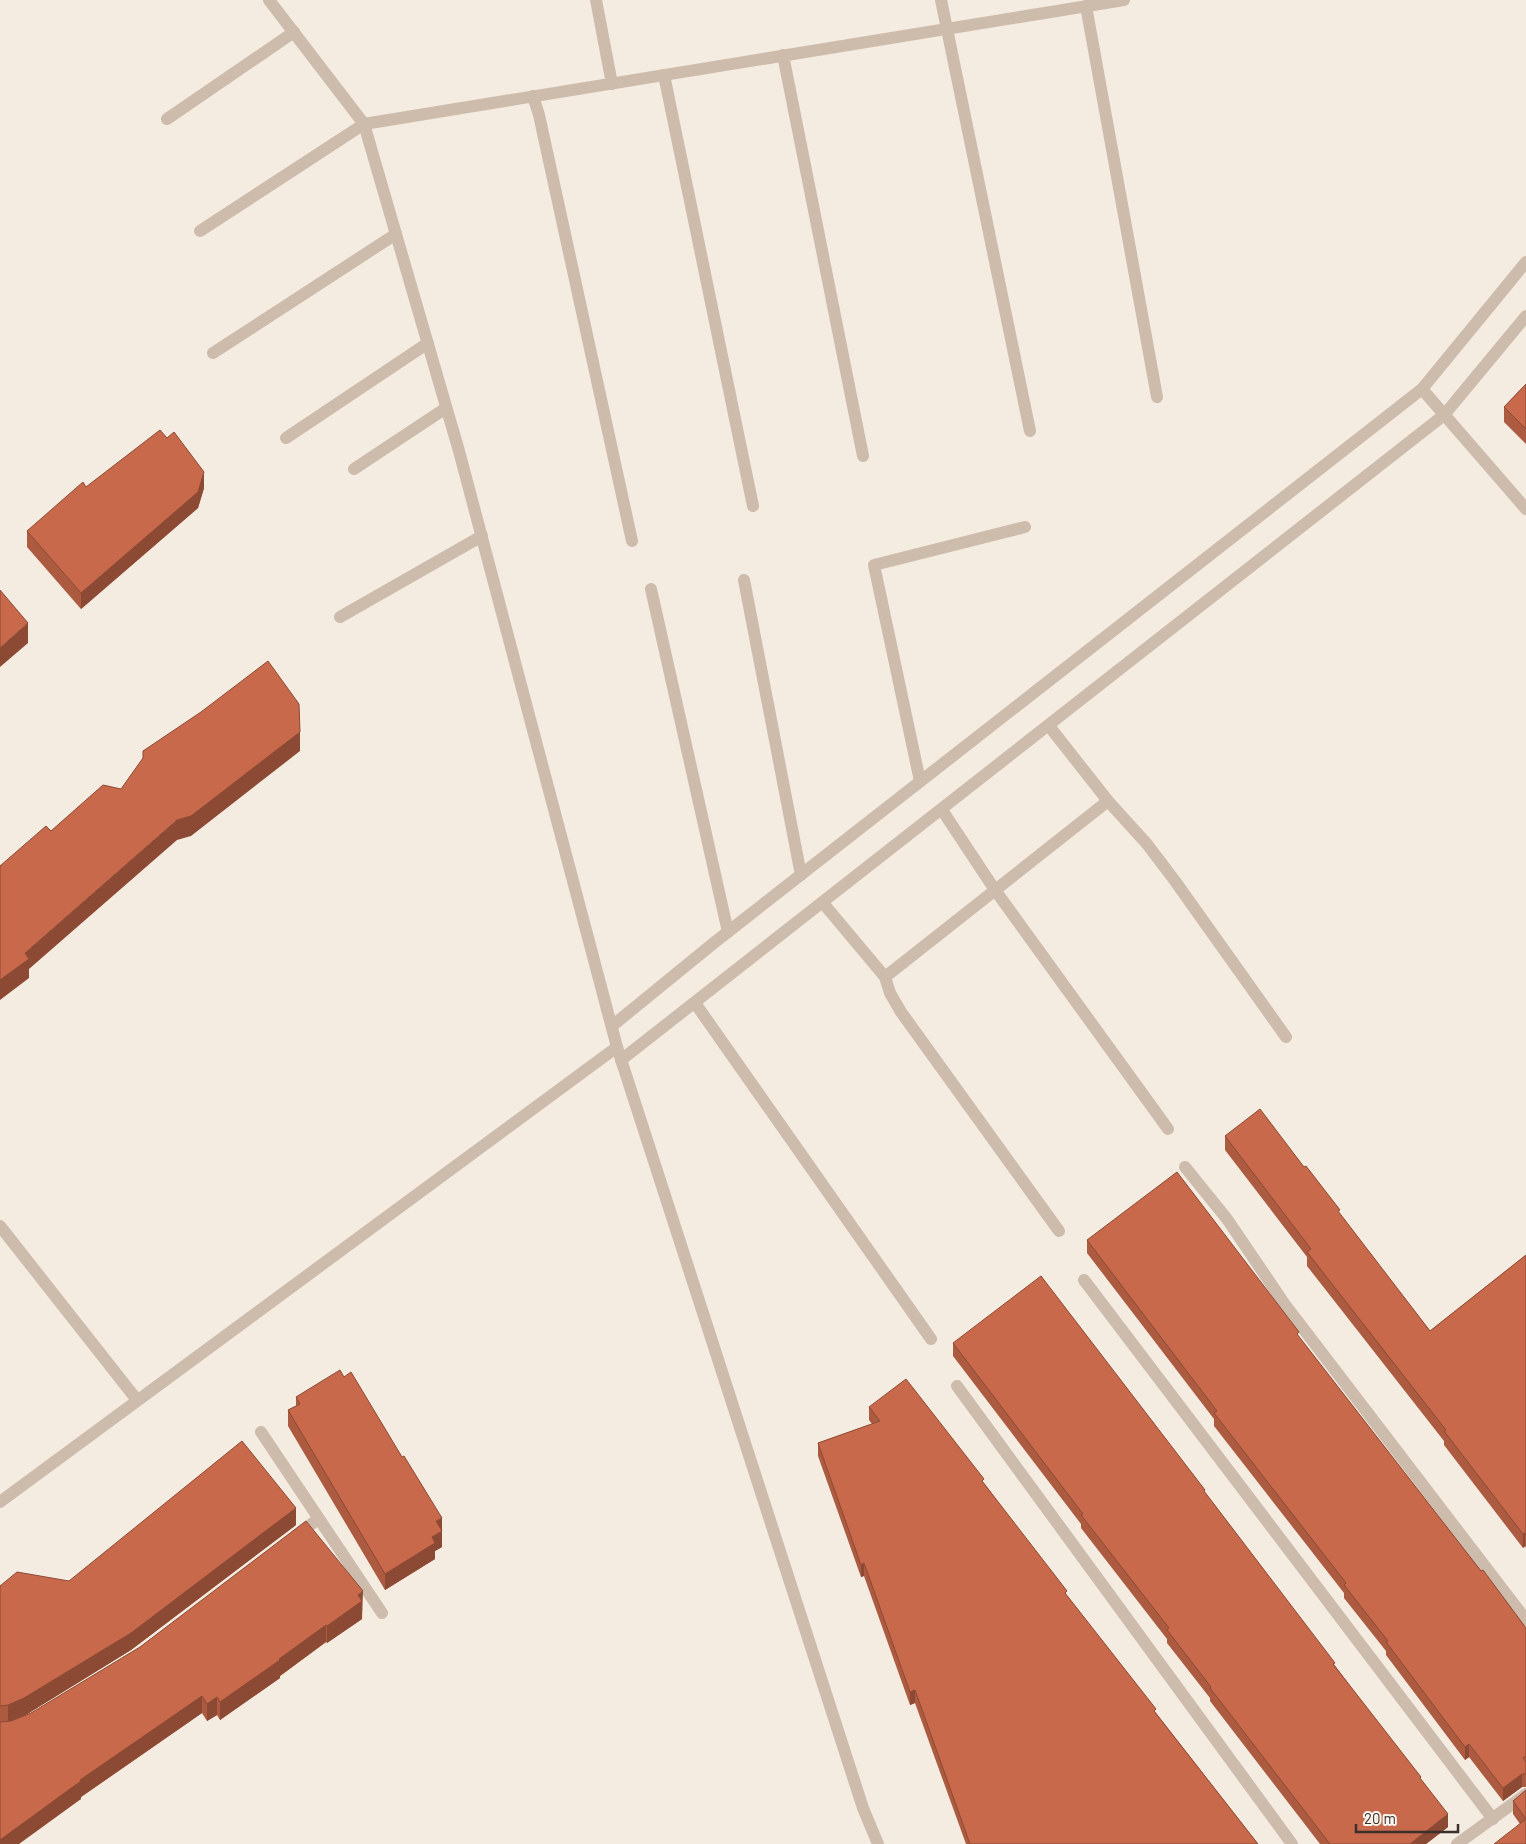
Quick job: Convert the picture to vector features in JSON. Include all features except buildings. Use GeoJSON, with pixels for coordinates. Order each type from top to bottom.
{"type":"FeatureCollection","features":[{"type":"Feature","properties":{"kind":"street"},"geometry":{"type":"LineString","coordinates":[[269,0],[364,124],[482,536],[617,1047],[860,1799],[878,1844]]}},
{"type":"Feature","properties":{"kind":"street"},"geometry":{"type":"LineString","coordinates":[[596,0],[612,84]]}},
{"type":"Feature","properties":{"kind":"street"},"geometry":{"type":"LineString","coordinates":[[941,0],[1030,431]]}},
{"type":"Feature","properties":{"kind":"street"},"geometry":{"type":"LineString","coordinates":[[200,231],[364,124],[946,29],[1057,5],[1086,6],[1124,0]]}},
{"type":"Feature","properties":{"kind":"street"},"geometry":{"type":"LineString","coordinates":[[1086,6],[1157,397]]}},
{"type":"Feature","properties":{"kind":"street"},"geometry":{"type":"LineString","coordinates":[[167,120],[294,32]]}},
{"type":"Feature","properties":{"kind":"street"},"geometry":{"type":"LineString","coordinates":[[783,55],[863,456]]}},
{"type":"Feature","properties":{"kind":"street"},"geometry":{"type":"LineString","coordinates":[[664,75],[753,506]]}},
{"type":"Feature","properties":{"kind":"street"},"geometry":{"type":"LineString","coordinates":[[533,96],[539,115],[632,541]]}},
{"type":"Feature","properties":{"kind":"street"},"geometry":{"type":"LineString","coordinates":[[213,353],[396,234]]}},
{"type":"Feature","properties":{"kind":"street"},"geometry":{"type":"LineString","coordinates":[[612,1026],[728,932],[1422,388],[1526,262]]}},
{"type":"Feature","properties":{"kind":"street"},"geometry":{"type":"LineString","coordinates":[[621,1060],[1444,415],[1526,316]]}},
{"type":"Feature","properties":{"kind":"street"},"geometry":{"type":"LineString","coordinates":[[286,438],[428,343]]}},
{"type":"Feature","properties":{"kind":"street"},"geometry":{"type":"LineString","coordinates":[[1422,388],[1526,509]]}},
{"type":"Feature","properties":{"kind":"street"},"geometry":{"type":"LineString","coordinates":[[354,469],[446,408]]}},
{"type":"Feature","properties":{"kind":"street"},"geometry":{"type":"LineString","coordinates":[[920,781],[874,565],[1025,527]]}},
{"type":"Feature","properties":{"kind":"street"},"geometry":{"type":"LineString","coordinates":[[340,617],[482,536]]}},
{"type":"Feature","properties":{"kind":"street"},"geometry":{"type":"LineString","coordinates":[[744,580],[801,875]]}},
{"type":"Feature","properties":{"kind":"street"},"geometry":{"type":"LineString","coordinates":[[651,589],[728,932]]}},
{"type":"Feature","properties":{"kind":"street"},"geometry":{"type":"LineString","coordinates":[[1048,726],[1108,801],[1147,844],[1286,1037]]}},
{"type":"Feature","properties":{"kind":"street"},"geometry":{"type":"LineString","coordinates":[[885,977],[1108,801]]}},
{"type":"Feature","properties":{"kind":"street"},"geometry":{"type":"LineString","coordinates":[[942,810],[995,890],[1168,1129]]}},
{"type":"Feature","properties":{"kind":"street"},"geometry":{"type":"LineString","coordinates":[[823,903],[885,977],[890,993],[901,1012],[1059,1231]]}},
{"type":"Feature","properties":{"kind":"street"},"geometry":{"type":"LineString","coordinates":[[695,1003],[931,1339]]}},
{"type":"Feature","properties":{"kind":"street"},"geometry":{"type":"LineString","coordinates":[[0,1502],[617,1047]]}},
{"type":"Feature","properties":{"kind":"street"},"geometry":{"type":"LineString","coordinates":[[1185,1167],[1226,1219],[1286,1306],[1526,1620]]}},
{"type":"Feature","properties":{"kind":"street"},"geometry":{"type":"LineString","coordinates":[[0,1226],[137,1400]]}},
{"type":"Feature","properties":{"kind":"street"},"geometry":{"type":"LineString","coordinates":[[1084,1280],[1493,1819]]}},
{"type":"Feature","properties":{"kind":"street"},"geometry":{"type":"LineString","coordinates":[[957,1386],[1292,1844]]}},
{"type":"Feature","properties":{"kind":"street"},"geometry":{"type":"LineString","coordinates":[[261,1432],[382,1613]]}},
{"type":"Feature","properties":{"kind":"street"},"geometry":{"type":"LineString","coordinates":[[286,1543],[318,1519]]}},
{"type":"Feature","properties":{"kind":"street"},"geometry":{"type":"LineString","coordinates":[[1457,1844],[1526,1794]]}}]}
